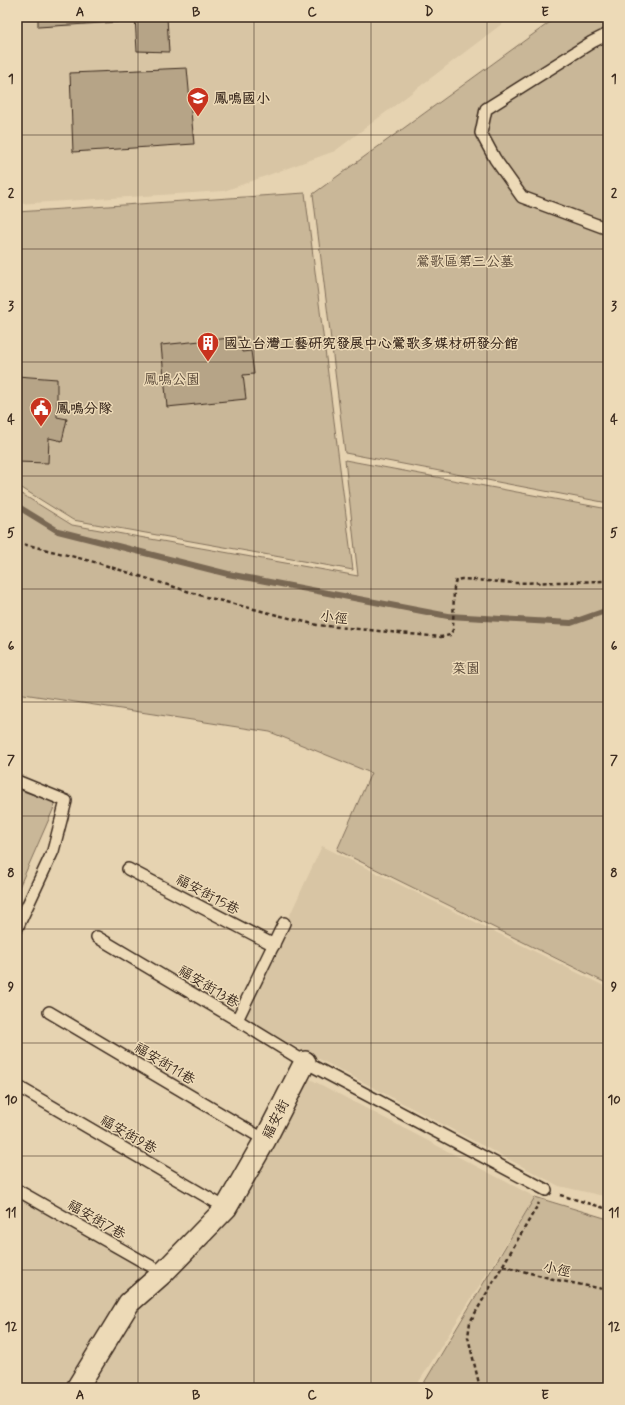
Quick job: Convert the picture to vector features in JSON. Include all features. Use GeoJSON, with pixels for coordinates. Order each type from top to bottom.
{"type":"FeatureCollection","features":[{"type":"Feature","properties":{"kind":"street","name":"福安街"},"geometry":{"type":"LineString","coordinates":[[77,1388],[129,1302],[163,1273],[226,1208],[265,1140],[304,1062]]}},
{"type":"Feature","properties":{"kind":"lane"},"geometry":{"type":"LineString","coordinates":[[608,34],[592,42],[486,109],[482,133],[495,159],[522,197],[608,229]]}},
{"type":"Feature","properties":{"kind":"lane"},"geometry":{"type":"LineString","coordinates":[[17,781],[66,801],[52,851],[17,928]]}},
{"type":"Feature","properties":{"kind":"lane","name":"福安街15巷"},"geometry":{"type":"LineString","coordinates":[[128,869],[274,945]]}},
{"type":"Feature","properties":{"kind":"lane"},"geometry":{"type":"LineString","coordinates":[[237,1020],[284,923]]}},
{"type":"Feature","properties":{"kind":"lane","name":"福安街13巷"},"geometry":{"type":"LineString","coordinates":[[97,937],[237,1020],[304,1062]]}},
{"type":"Feature","properties":{"kind":"lane","name":"福安街11巷"},"geometry":{"type":"LineString","coordinates":[[49,1012],[265,1140]]}},
{"type":"Feature","properties":{"kind":"lane"},"geometry":{"type":"LineString","coordinates":[[304,1062],[546,1190]]}},
{"type":"Feature","properties":{"kind":"lane","name":"福安街9巷"},"geometry":{"type":"LineString","coordinates":[[17,1086],[226,1208]]}},
{"type":"Feature","properties":{"kind":"lane","name":"福安街7巷"},"geometry":{"type":"LineString","coordinates":[[17,1190],[163,1273]]}},
{"type":"Feature","properties":{"kind":"path","name":"小徑"},"geometry":{"type":"LineString","coordinates":[[17,543],[98,563],[206,597],[317,625],[440,637],[450,635],[453,630],[454,586],[456,580],[462,578],[514,582],[608,581]]}},
{"type":"Feature","properties":{"kind":"path"},"geometry":{"type":"LineString","coordinates":[[480,1388],[468,1338],[470,1322],[546,1190],[608,1209]]}},
{"type":"Feature","properties":{"kind":"path","name":"小徑"},"geometry":{"type":"LineString","coordinates":[[503,1266],[557,1280],[608,1290]]}},
{"type":"Feature","properties":{"kind":"shaded area","name":"鳳鳴國小"},"geometry":{"type":"Polygon","coordinates":[[[17,17],[511,17],[335,151],[224,191],[17,204],[17,17]]]}},
{"type":"Feature","properties":{"kind":"shaded area"},"geometry":{"type":"Polygon","coordinates":[[[322,846],[608,988],[608,1197],[559,1186],[242,1018],[322,846]]]}},
{"type":"Feature","properties":{"kind":"shaded area"},"geometry":{"type":"Polygon","coordinates":[[[310,1079],[535,1197],[415,1388],[84,1388],[138,1306],[226,1208],[310,1079]]]}},
{"type":"Feature","properties":{"kind":"shaded area"},"geometry":{"type":"Polygon","coordinates":[[[17,1198],[149,1273],[120,1301],[62,1388],[17,1388],[17,1198]]]}},
{"type":"Feature","properties":{"kind":"green space","name":"鶯歌區第三公墓"},"geometry":{"type":"Polygon","coordinates":[[[557,17],[608,17],[608,503],[345,453],[313,194],[557,17]]]}},
{"type":"Feature","properties":{"kind":"green space","name":"鳳鳴公園"},"geometry":{"type":"Polygon","coordinates":[[[305,193],[353,570],[73,520],[17,485],[17,212],[305,193]]]}},
{"type":"Feature","properties":{"kind":"green space","name":"菜園"},"geometry":{"type":"Polygon","coordinates":[[[345,460],[608,509],[608,984],[337,850],[371,773],[270,732],[17,693],[17,491],[72,525],[358,576],[345,460]]]}},
{"type":"Feature","properties":{"kind":"green space"},"geometry":{"type":"Polygon","coordinates":[[[17,789],[56,803],[17,892],[17,789]]]}},
{"type":"Feature","properties":{"kind":"green space"},"geometry":{"type":"Polygon","coordinates":[[[535,1197],[608,1219],[608,1388],[421,1388],[535,1197]]]}},
{"type":"Feature","properties":{"kind":"building"},"geometry":{"type":"Polygon","coordinates":[[[38,17],[118,17],[118,22],[38,27],[38,17]]]}},
{"type":"Feature","properties":{"kind":"building"},"geometry":{"type":"Polygon","coordinates":[[[135,17],[167,17],[169,52],[137,51],[135,17]]]}},
{"type":"Feature","properties":{"kind":"building"},"geometry":{"type":"Polygon","coordinates":[[[187,68],[194,144],[73,152],[70,73],[187,68]]]}},
{"type":"Feature","properties":{"kind":"building","name":"國立台灣工藝研究發展中心鶯歌多媒材研發分館"},"geometry":{"type":"Polygon","coordinates":[[[240,337],[242,352],[251,351],[254,374],[243,375],[246,399],[167,407],[161,345],[240,337]]]}},
{"type":"Feature","properties":{"kind":"building","name":"鳳鳴分隊"},"geometry":{"type":"Polygon","coordinates":[[[17,376],[57,379],[57,417],[67,419],[62,441],[49,438],[48,463],[17,462],[17,376]]]}},
{"type":"Feature","properties":{"kind":"waterway"},"geometry":{"type":"LineString","coordinates":[[17,506],[58,531],[228,574],[448,616],[571,623],[608,610]]}},
{"type":"Feature","properties":{"kind":"place","name":"鳳鳴國小"},"geometry":{"type":"Point","coordinates":[198,118]}},
{"type":"Feature","properties":{"kind":"place","name":"國立台灣工藝研究發展中心鶯歌多媒材研發分館"},"geometry":{"type":"Point","coordinates":[208,362]}},
{"type":"Feature","properties":{"kind":"place","name":"鳳鳴分隊"},"geometry":{"type":"Point","coordinates":[41,428]}}]}
